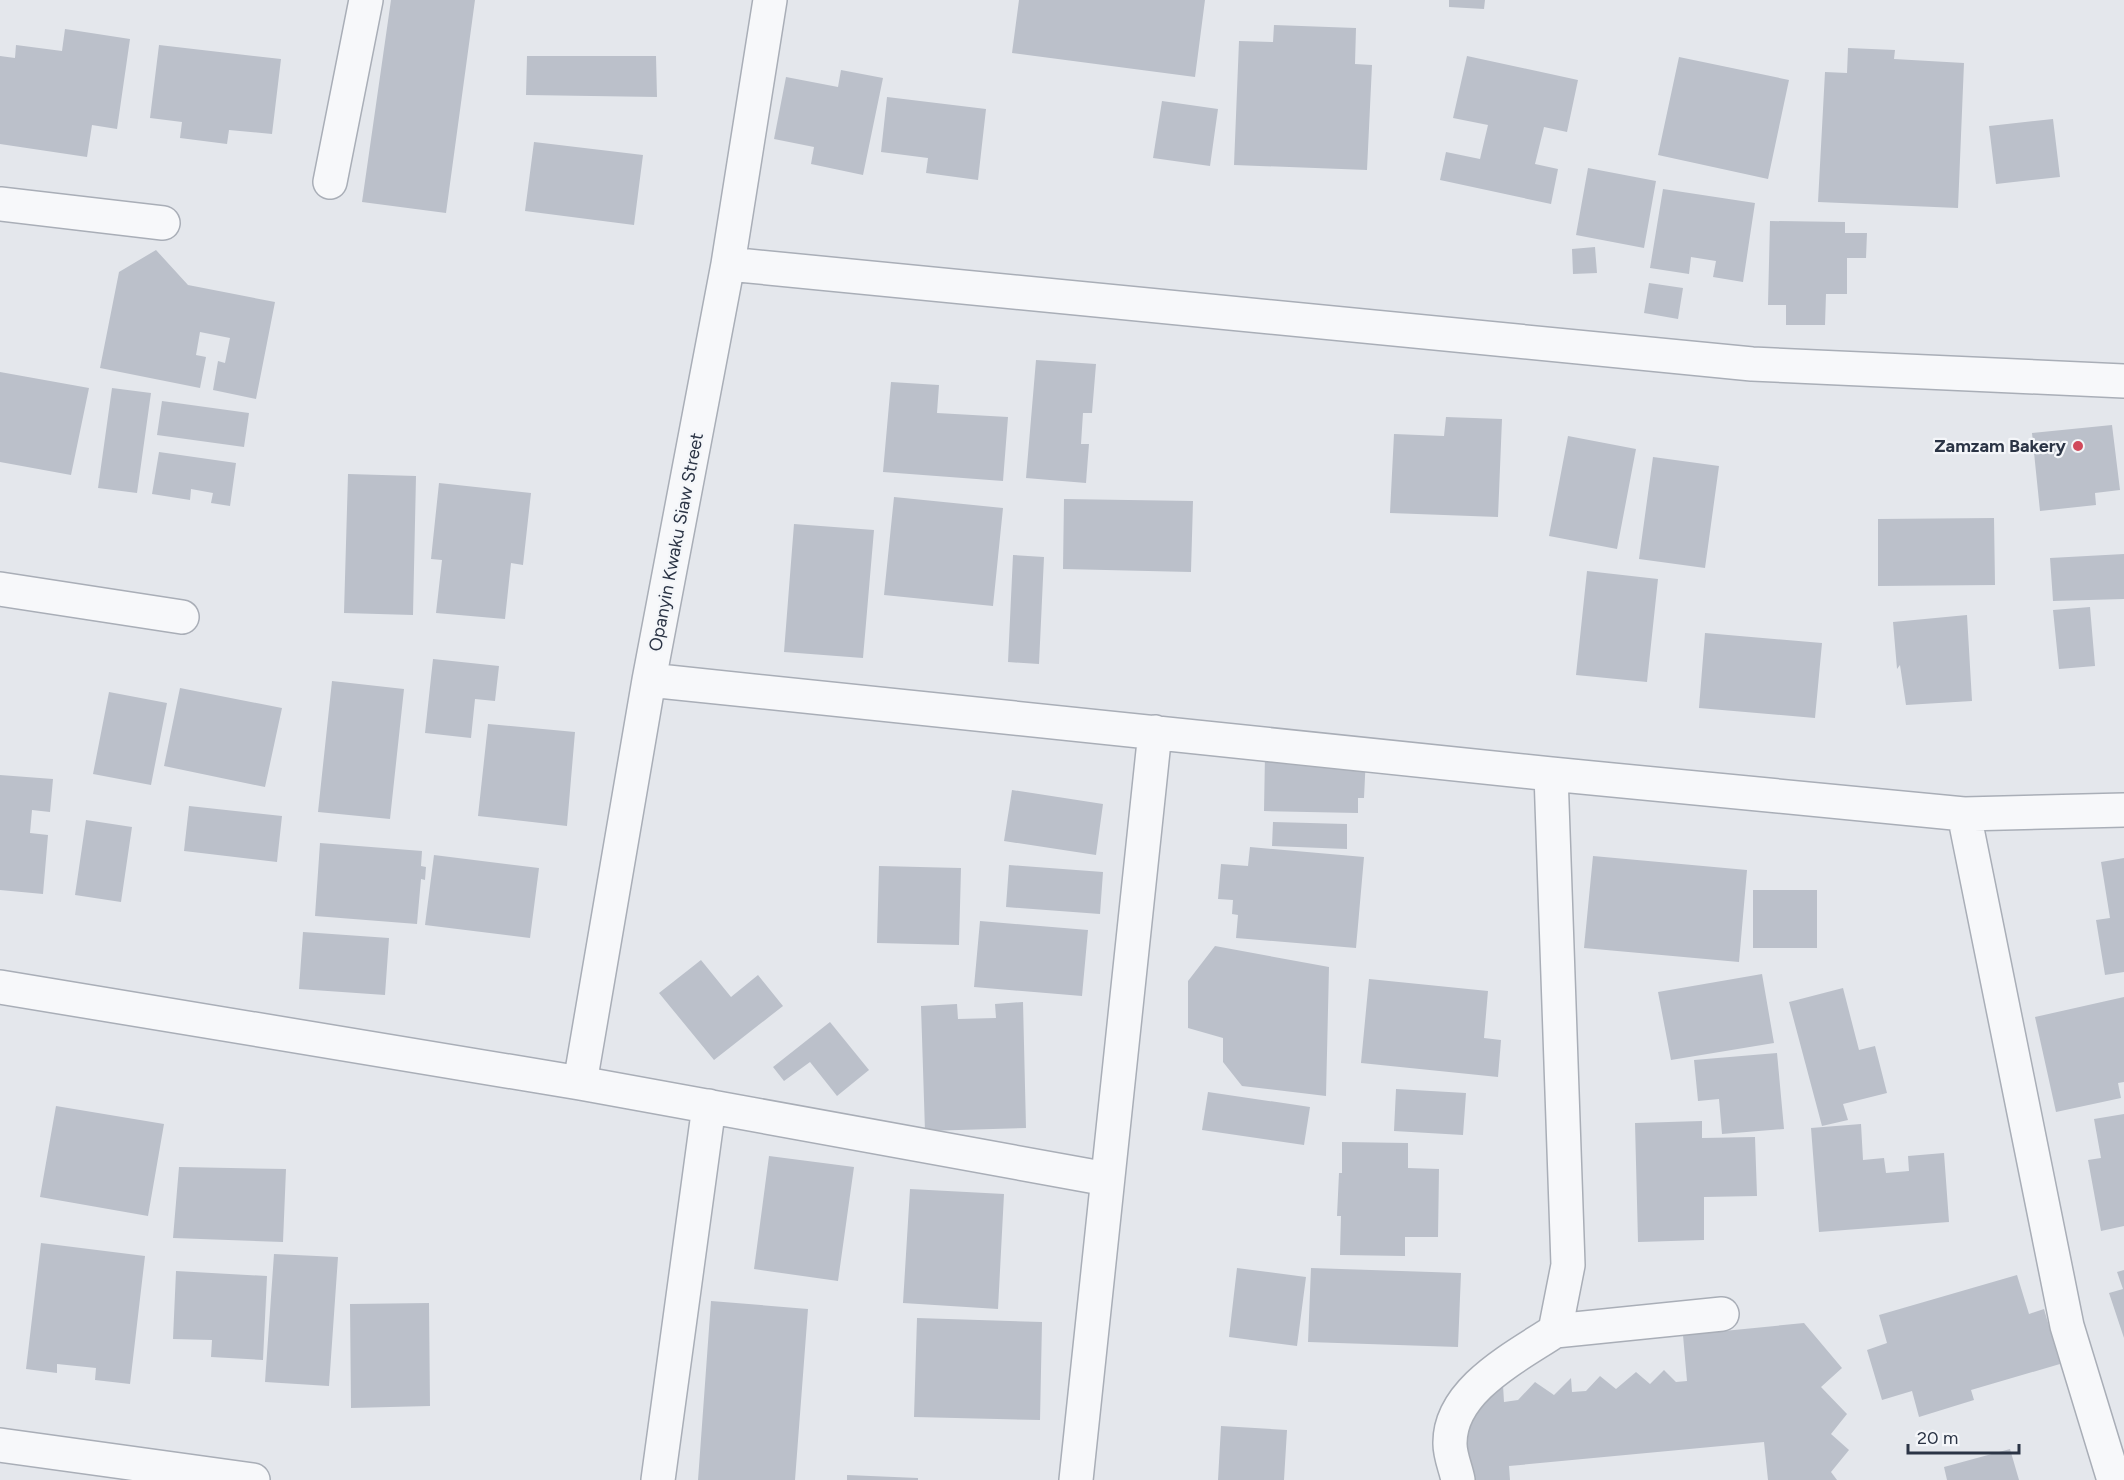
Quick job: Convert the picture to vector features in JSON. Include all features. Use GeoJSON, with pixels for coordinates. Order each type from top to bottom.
{"type":"FeatureCollection","features":[{"type":"Feature","properties":{"kind":"street"},"geometry":{"type":"LineString","coordinates":[[330,182],[366,0]]}},
{"type":"Feature","properties":{"kind":"street","name":"Opanyin Kwaku Siaw Street"},"geometry":{"type":"LineString","coordinates":[[580,1083],[650,680],[728,264],[770,0]]}},
{"type":"Feature","properties":{"kind":"street"},"geometry":{"type":"LineString","coordinates":[[0,204],[163,223]]}},
{"type":"Feature","properties":{"kind":"street"},"geometry":{"type":"LineString","coordinates":[[728,264],[1752,364],[2124,381]]}},
{"type":"Feature","properties":{"kind":"street"},"geometry":{"type":"LineString","coordinates":[[0,589],[182,617]]}},
{"type":"Feature","properties":{"kind":"street"},"geometry":{"type":"LineString","coordinates":[[650,680],[1551,774],[1964,814],[2124,810]]}},
{"type":"Feature","properties":{"kind":"street"},"geometry":{"type":"LineString","coordinates":[[1076,1480],[1155,732]]}},
{"type":"Feature","properties":{"kind":"street"},"geometry":{"type":"LineString","coordinates":[[1551,774],[1568,1265],[1555,1331]]}},
{"type":"Feature","properties":{"kind":"street"},"geometry":{"type":"LineString","coordinates":[[1964,814],[2067,1326],[2114,1480]]}},
{"type":"Feature","properties":{"kind":"street"},"geometry":{"type":"LineString","coordinates":[[0,987],[580,1083],[1107,1179]]}},
{"type":"Feature","properties":{"kind":"street"},"geometry":{"type":"LineString","coordinates":[[658,1480],[709,1106]]}},
{"type":"Feature","properties":{"kind":"street"},"geometry":{"type":"LineString","coordinates":[[1458,1480],[1450,1445],[1455,1414],[1476,1388],[1501,1367],[1555,1331],[1722,1314]]}},
{"type":"Feature","properties":{"kind":"street"},"geometry":{"type":"LineString","coordinates":[[0,1445],[253,1480]]}},
{"type":"Feature","properties":{"kind":"building"},"geometry":{"type":"Polygon","coordinates":[[[391,0],[475,0],[446,213],[362,202],[391,0]]]}},
{"type":"Feature","properties":{"kind":"building"},"geometry":{"type":"Polygon","coordinates":[[[1019,0],[1205,0],[1195,77],[1012,53],[1019,0]]]}},
{"type":"Feature","properties":{"kind":"building"},"geometry":{"type":"Polygon","coordinates":[[[1449,0],[1485,0],[1484,9],[1449,7],[1449,0]]]}},
{"type":"Feature","properties":{"kind":"building"},"geometry":{"type":"Polygon","coordinates":[[[1274,25],[1356,28],[1355,64],[1372,65],[1367,170],[1234,165],[1239,41],[1273,42],[1274,25]]]}},
{"type":"Feature","properties":{"kind":"building"},"geometry":{"type":"Polygon","coordinates":[[[65,29],[130,39],[117,129],[92,125],[87,157],[0,144],[0,56],[15,58],[16,45],[62,51],[65,29]]]}},
{"type":"Feature","properties":{"kind":"building"},"geometry":{"type":"Polygon","coordinates":[[[159,45],[281,59],[272,134],[229,130],[227,144],[180,138],[182,122],[150,118],[159,45]]]}},
{"type":"Feature","properties":{"kind":"building"},"geometry":{"type":"Polygon","coordinates":[[[1848,48],[1895,50],[1894,59],[1964,63],[1958,208],[1818,202],[1825,72],[1847,73],[1848,48]]]}},
{"type":"Feature","properties":{"kind":"building"},"geometry":{"type":"Polygon","coordinates":[[[527,56],[656,56],[657,97],[526,95],[527,56]]]}},
{"type":"Feature","properties":{"kind":"building"},"geometry":{"type":"Polygon","coordinates":[[[1467,56],[1578,80],[1567,132],[1544,127],[1535,164],[1558,169],[1551,204],[1440,180],[1446,152],[1480,159],[1488,125],[1453,118],[1467,56]]]}},
{"type":"Feature","properties":{"kind":"building"},"geometry":{"type":"Polygon","coordinates":[[[1679,57],[1789,80],[1768,179],[1658,155],[1679,57]]]}},
{"type":"Feature","properties":{"kind":"building"},"geometry":{"type":"Polygon","coordinates":[[[841,70],[883,78],[863,175],[811,164],[814,147],[774,139],[786,77],[838,87],[841,70]]]}},
{"type":"Feature","properties":{"kind":"building"},"geometry":{"type":"Polygon","coordinates":[[[887,97],[986,109],[978,180],[926,173],[928,158],[881,152],[887,97]]]}},
{"type":"Feature","properties":{"kind":"building"},"geometry":{"type":"Polygon","coordinates":[[[1162,101],[1218,109],[1210,166],[1153,158],[1162,101]]]}},
{"type":"Feature","properties":{"kind":"building"},"geometry":{"type":"Polygon","coordinates":[[[2053,119],[2060,177],[1996,184],[1989,126],[2053,119]]]}},
{"type":"Feature","properties":{"kind":"building"},"geometry":{"type":"Polygon","coordinates":[[[534,142],[643,155],[634,225],[525,211],[534,142]]]}},
{"type":"Feature","properties":{"kind":"building"},"geometry":{"type":"Polygon","coordinates":[[[1588,168],[1656,181],[1644,248],[1576,235],[1588,168]]]}},
{"type":"Feature","properties":{"kind":"building"},"geometry":{"type":"Polygon","coordinates":[[[1663,189],[1755,203],[1743,282],[1713,277],[1716,261],[1691,257],[1689,274],[1650,268],[1663,189]]]}},
{"type":"Feature","properties":{"kind":"building"},"geometry":{"type":"Polygon","coordinates":[[[1770,221],[1845,222],[1845,233],[1867,233],[1866,258],[1847,258],[1847,294],[1826,294],[1825,325],[1786,325],[1786,305],[1768,305],[1770,221]]]}},
{"type":"Feature","properties":{"kind":"building"},"geometry":{"type":"Polygon","coordinates":[[[1595,247],[1597,273],[1573,274],[1572,249],[1595,247]]]}},
{"type":"Feature","properties":{"kind":"building"},"geometry":{"type":"Polygon","coordinates":[[[156,250],[188,285],[275,302],[256,399],[213,390],[218,361],[225,363],[230,338],[200,332],[196,355],[206,357],[200,388],[100,368],[119,272],[156,250]]]}},
{"type":"Feature","properties":{"kind":"building"},"geometry":{"type":"Polygon","coordinates":[[[1649,283],[1683,288],[1678,319],[1644,313],[1649,283]]]}},
{"type":"Feature","properties":{"kind":"building"},"geometry":{"type":"Polygon","coordinates":[[[1036,360],[1096,364],[1092,413],[1083,413],[1081,444],[1089,444],[1086,483],[1026,478],[1036,360]]]}},
{"type":"Feature","properties":{"kind":"building"},"geometry":{"type":"Polygon","coordinates":[[[0,372],[89,388],[71,475],[0,462],[0,372]]]}},
{"type":"Feature","properties":{"kind":"building"},"geometry":{"type":"Polygon","coordinates":[[[891,382],[939,385],[937,413],[1008,417],[1003,481],[883,472],[891,382]]]}},
{"type":"Feature","properties":{"kind":"building"},"geometry":{"type":"Polygon","coordinates":[[[112,388],[151,393],[137,493],[98,488],[112,388]]]}},
{"type":"Feature","properties":{"kind":"building"},"geometry":{"type":"Polygon","coordinates":[[[162,401],[249,413],[244,447],[157,435],[162,401]]]}},
{"type":"Feature","properties":{"kind":"building"},"geometry":{"type":"Polygon","coordinates":[[[1446,417],[1502,419],[1498,517],[1390,513],[1394,434],[1444,436],[1446,417]]]}},
{"type":"Feature","properties":{"kind":"building"},"geometry":{"type":"Polygon","coordinates":[[[2112,425],[2120,490],[2095,493],[2096,505],[2040,511],[2032,433],[2112,425]]]}},
{"type":"Feature","properties":{"kind":"building"},"geometry":{"type":"Polygon","coordinates":[[[1568,436],[1636,449],[1617,549],[1549,536],[1568,436]]]}},
{"type":"Feature","properties":{"kind":"building"},"geometry":{"type":"Polygon","coordinates":[[[159,452],[236,463],[230,506],[211,503],[213,493],[191,489],[190,500],[152,494],[159,452]]]}},
{"type":"Feature","properties":{"kind":"building"},"geometry":{"type":"Polygon","coordinates":[[[1653,457],[1719,466],[1705,568],[1639,559],[1653,457]]]}},
{"type":"Feature","properties":{"kind":"building"},"geometry":{"type":"Polygon","coordinates":[[[348,474],[416,476],[413,615],[344,613],[348,474]]]}},
{"type":"Feature","properties":{"kind":"building"},"geometry":{"type":"Polygon","coordinates":[[[439,483],[531,493],[523,565],[511,563],[505,619],[436,613],[442,560],[431,559],[439,483]]]}},
{"type":"Feature","properties":{"kind":"building"},"geometry":{"type":"Polygon","coordinates":[[[894,497],[1003,508],[993,606],[884,595],[894,497]]]}},
{"type":"Feature","properties":{"kind":"building"},"geometry":{"type":"Polygon","coordinates":[[[1064,499],[1193,501],[1191,572],[1063,569],[1064,499]]]}},
{"type":"Feature","properties":{"kind":"building"},"geometry":{"type":"Polygon","coordinates":[[[1994,518],[1995,585],[1878,586],[1878,519],[1994,518]]]}},
{"type":"Feature","properties":{"kind":"building"},"geometry":{"type":"Polygon","coordinates":[[[794,524],[874,530],[863,658],[784,652],[794,524]]]}},
{"type":"Feature","properties":{"kind":"building"},"geometry":{"type":"Polygon","coordinates":[[[2124,554],[2124,599],[2053,601],[2050,558],[2124,554]]]}},
{"type":"Feature","properties":{"kind":"building"},"geometry":{"type":"Polygon","coordinates":[[[1013,555],[1044,557],[1039,664],[1008,662],[1013,555]]]}},
{"type":"Feature","properties":{"kind":"building"},"geometry":{"type":"Polygon","coordinates":[[[1587,571],[1658,579],[1647,682],[1576,675],[1587,571]]]}},
{"type":"Feature","properties":{"kind":"building"},"geometry":{"type":"Polygon","coordinates":[[[2090,607],[2095,666],[2059,669],[2053,610],[2090,607]]]}},
{"type":"Feature","properties":{"kind":"building"},"geometry":{"type":"Polygon","coordinates":[[[1967,615],[1972,701],[1906,705],[1900,665],[1897,669],[1893,622],[1967,615]]]}},
{"type":"Feature","properties":{"kind":"building"},"geometry":{"type":"Polygon","coordinates":[[[1705,633],[1822,643],[1815,718],[1699,708],[1705,633]]]}},
{"type":"Feature","properties":{"kind":"building"},"geometry":{"type":"Polygon","coordinates":[[[433,659],[499,666],[495,701],[475,699],[471,738],[425,733],[433,659]]]}},
{"type":"Feature","properties":{"kind":"building"},"geometry":{"type":"Polygon","coordinates":[[[332,681],[404,689],[390,819],[318,812],[332,681]]]}},
{"type":"Feature","properties":{"kind":"building"},"geometry":{"type":"Polygon","coordinates":[[[180,688],[282,708],[265,787],[164,766],[180,688]]]}},
{"type":"Feature","properties":{"kind":"building"},"geometry":{"type":"Polygon","coordinates":[[[109,692],[167,703],[151,785],[93,774],[109,692]]]}},
{"type":"Feature","properties":{"kind":"building"},"geometry":{"type":"Polygon","coordinates":[[[488,724],[575,732],[567,826],[478,816],[488,724]]]}},
{"type":"Feature","properties":{"kind":"building"},"geometry":{"type":"Polygon","coordinates":[[[1265,754],[1366,756],[1364,798],[1358,798],[1358,813],[1264,811],[1265,754]]]}},
{"type":"Feature","properties":{"kind":"building"},"geometry":{"type":"Polygon","coordinates":[[[0,775],[53,779],[50,812],[32,810],[30,833],[48,835],[43,894],[0,890],[0,775]]]}},
{"type":"Feature","properties":{"kind":"building"},"geometry":{"type":"Polygon","coordinates":[[[1012,790],[1103,804],[1096,855],[1004,841],[1012,790]]]}},
{"type":"Feature","properties":{"kind":"building"},"geometry":{"type":"Polygon","coordinates":[[[189,806],[282,816],[277,862],[184,851],[189,806]]]}},
{"type":"Feature","properties":{"kind":"building"},"geometry":{"type":"Polygon","coordinates":[[[86,820],[132,827],[121,902],[75,895],[86,820]]]}},
{"type":"Feature","properties":{"kind":"building"},"geometry":{"type":"Polygon","coordinates":[[[1273,822],[1347,824],[1347,849],[1272,846],[1273,822]]]}},
{"type":"Feature","properties":{"kind":"building"},"geometry":{"type":"Polygon","coordinates":[[[320,843],[422,851],[421,866],[426,867],[425,880],[421,879],[417,924],[315,916],[320,843]]]}},
{"type":"Feature","properties":{"kind":"building"},"geometry":{"type":"Polygon","coordinates":[[[1250,847],[1364,857],[1356,948],[1236,938],[1238,915],[1232,914],[1233,900],[1218,899],[1221,864],[1248,866],[1250,847]]]}},
{"type":"Feature","properties":{"kind":"building"},"geometry":{"type":"Polygon","coordinates":[[[434,855],[539,868],[530,938],[425,925],[434,855]]]}},
{"type":"Feature","properties":{"kind":"building"},"geometry":{"type":"Polygon","coordinates":[[[1593,856],[1747,870],[1739,962],[1584,948],[1593,856]]]}},
{"type":"Feature","properties":{"kind":"building"},"geometry":{"type":"Polygon","coordinates":[[[2124,858],[2124,972],[2105,975],[2096,920],[2110,918],[2101,862],[2124,858]]]}},
{"type":"Feature","properties":{"kind":"building"},"geometry":{"type":"Polygon","coordinates":[[[1009,865],[1103,872],[1100,914],[1006,907],[1009,865]]]}},
{"type":"Feature","properties":{"kind":"building"},"geometry":{"type":"Polygon","coordinates":[[[879,866],[961,868],[959,945],[877,943],[879,866]]]}},
{"type":"Feature","properties":{"kind":"building"},"geometry":{"type":"Polygon","coordinates":[[[1753,890],[1817,890],[1817,948],[1753,948],[1753,890]]]}},
{"type":"Feature","properties":{"kind":"building"},"geometry":{"type":"Polygon","coordinates":[[[980,921],[1088,930],[1082,996],[974,987],[980,921]]]}},
{"type":"Feature","properties":{"kind":"building"},"geometry":{"type":"Polygon","coordinates":[[[303,932],[389,938],[385,995],[299,989],[303,932]]]}},
{"type":"Feature","properties":{"kind":"building"},"geometry":{"type":"Polygon","coordinates":[[[1215,946],[1329,967],[1326,1096],[1242,1086],[1223,1062],[1223,1038],[1188,1028],[1188,981],[1215,946]]]}},
{"type":"Feature","properties":{"kind":"building"},"geometry":{"type":"Polygon","coordinates":[[[701,960],[731,997],[758,975],[783,1006],[714,1060],[659,993],[701,960]]]}},
{"type":"Feature","properties":{"kind":"building"},"geometry":{"type":"Polygon","coordinates":[[[1762,974],[1774,1043],[1671,1060],[1658,992],[1762,974]]]}},
{"type":"Feature","properties":{"kind":"building"},"geometry":{"type":"Polygon","coordinates":[[[1369,979],[1488,991],[1484,1038],[1501,1040],[1498,1077],[1361,1063],[1369,979]]]}},
{"type":"Feature","properties":{"kind":"building"},"geometry":{"type":"Polygon","coordinates":[[[1843,988],[1859,1050],[1875,1046],[1887,1093],[1843,1104],[1848,1120],[1822,1126],[1789,1002],[1843,988]]]}},
{"type":"Feature","properties":{"kind":"building"},"geometry":{"type":"Polygon","coordinates":[[[2124,997],[2124,1082],[2118,1083],[2121,1098],[2056,1112],[2035,1017],[2124,997]]]}},
{"type":"Feature","properties":{"kind":"building"},"geometry":{"type":"Polygon","coordinates":[[[1023,1002],[1026,1128],[925,1131],[921,1006],[957,1004],[958,1019],[996,1018],[995,1004],[1023,1002]]]}},
{"type":"Feature","properties":{"kind":"building"},"geometry":{"type":"Polygon","coordinates":[[[830,1022],[869,1070],[837,1096],[810,1062],[784,1081],[773,1067],[830,1022]]]}},
{"type":"Feature","properties":{"kind":"building"},"geometry":{"type":"Polygon","coordinates":[[[1777,1053],[1784,1129],[1722,1134],[1719,1099],[1698,1101],[1694,1060],[1777,1053]]]}},
{"type":"Feature","properties":{"kind":"building"},"geometry":{"type":"Polygon","coordinates":[[[1396,1089],[1466,1093],[1463,1135],[1394,1131],[1396,1089]]]}},
{"type":"Feature","properties":{"kind":"building"},"geometry":{"type":"Polygon","coordinates":[[[1208,1092],[1310,1107],[1304,1145],[1202,1130],[1208,1092]]]}},
{"type":"Feature","properties":{"kind":"building"},"geometry":{"type":"Polygon","coordinates":[[[56,1106],[164,1124],[148,1216],[40,1197],[56,1106]]]}},
{"type":"Feature","properties":{"kind":"building"},"geometry":{"type":"Polygon","coordinates":[[[2124,1114],[2124,1226],[2101,1231],[2088,1160],[2101,1158],[2094,1119],[2124,1114]]]}},
{"type":"Feature","properties":{"kind":"building"},"geometry":{"type":"Polygon","coordinates":[[[1702,1121],[1702,1138],[1755,1137],[1757,1196],[1704,1197],[1704,1240],[1638,1242],[1635,1123],[1702,1121]]]}},
{"type":"Feature","properties":{"kind":"building"},"geometry":{"type":"Polygon","coordinates":[[[1861,1124],[1863,1160],[1884,1158],[1886,1173],[1909,1171],[1908,1156],[1944,1153],[1949,1222],[1819,1232],[1811,1128],[1861,1124]]]}},
{"type":"Feature","properties":{"kind":"building"},"geometry":{"type":"Polygon","coordinates":[[[1342,1142],[1408,1143],[1408,1168],[1439,1169],[1438,1237],[1405,1237],[1405,1256],[1340,1255],[1341,1216],[1337,1216],[1339,1173],[1342,1173],[1342,1142]]]}},
{"type":"Feature","properties":{"kind":"building"},"geometry":{"type":"Polygon","coordinates":[[[769,1156],[854,1167],[838,1281],[754,1269],[769,1156]]]}},
{"type":"Feature","properties":{"kind":"building"},"geometry":{"type":"Polygon","coordinates":[[[179,1167],[286,1169],[283,1242],[173,1238],[179,1167]]]}},
{"type":"Feature","properties":{"kind":"building"},"geometry":{"type":"Polygon","coordinates":[[[910,1189],[1004,1194],[998,1309],[903,1303],[910,1189]]]}},
{"type":"Feature","properties":{"kind":"building"},"geometry":{"type":"Polygon","coordinates":[[[41,1243],[145,1256],[130,1384],[95,1380],[96,1368],[57,1364],[57,1373],[26,1369],[41,1243]]]}},
{"type":"Feature","properties":{"kind":"building"},"geometry":{"type":"Polygon","coordinates":[[[274,1254],[338,1257],[329,1386],[265,1382],[274,1254]]]}},
{"type":"Feature","properties":{"kind":"building"},"geometry":{"type":"Polygon","coordinates":[[[1237,1268],[1306,1277],[1297,1346],[1229,1337],[1237,1268]]]}},
{"type":"Feature","properties":{"kind":"building"},"geometry":{"type":"Polygon","coordinates":[[[1311,1268],[1461,1273],[1458,1347],[1308,1342],[1311,1268]]]}},
{"type":"Feature","properties":{"kind":"building"},"geometry":{"type":"Polygon","coordinates":[[[2124,1270],[2124,1338],[2109,1293],[2123,1289],[2117,1272],[2124,1270]]]}},
{"type":"Feature","properties":{"kind":"building"},"geometry":{"type":"Polygon","coordinates":[[[176,1271],[267,1276],[263,1360],[211,1357],[212,1340],[173,1339],[176,1271]]]}},
{"type":"Feature","properties":{"kind":"building"},"geometry":{"type":"Polygon","coordinates":[[[2017,1275],[2029,1314],[2044,1309],[2060,1364],[1971,1390],[1974,1400],[1919,1417],[1912,1391],[1882,1400],[1867,1350],[1887,1343],[1879,1315],[2017,1275]]]}},
{"type":"Feature","properties":{"kind":"building"},"geometry":{"type":"Polygon","coordinates":[[[711,1301],[808,1309],[795,1480],[698,1480],[711,1301]]]}},
{"type":"Feature","properties":{"kind":"building"},"geometry":{"type":"Polygon","coordinates":[[[429,1303],[430,1406],[351,1408],[350,1304],[429,1303]]]}},
{"type":"Feature","properties":{"kind":"building"},"geometry":{"type":"Polygon","coordinates":[[[917,1318],[1042,1322],[1040,1420],[914,1417],[917,1318]]]}},
{"type":"Feature","properties":{"kind":"building"},"geometry":{"type":"Polygon","coordinates":[[[1804,1323],[1842,1368],[1821,1387],[1847,1414],[1831,1434],[1849,1450],[1831,1472],[1837,1480],[1768,1480],[1764,1442],[1509,1466],[1510,1480],[1470,1480],[1464,1423],[1503,1385],[1504,1402],[1518,1400],[1535,1382],[1554,1395],[1571,1378],[1572,1392],[1586,1391],[1600,1376],[1616,1389],[1636,1372],[1650,1384],[1664,1370],[1676,1382],[1687,1381],[1683,1335],[1804,1323]]]}},
{"type":"Feature","properties":{"kind":"building"},"geometry":{"type":"Polygon","coordinates":[[[1221,1426],[1287,1430],[1284,1480],[1218,1480],[1221,1426]]]}},
{"type":"Feature","properties":{"kind":"building"},"geometry":{"type":"Polygon","coordinates":[[[2010,1449],[2019,1480],[1947,1480],[1944,1467],[2010,1449]]]}},
{"type":"Feature","properties":{"kind":"building"},"geometry":{"type":"Polygon","coordinates":[[[847,1475],[918,1478],[918,1480],[847,1480],[847,1475]]]}},
{"type":"Feature","properties":{"kind":"place","name":"Zamzam Bakery"},"geometry":{"type":"Point","coordinates":[2078,446]}}]}
